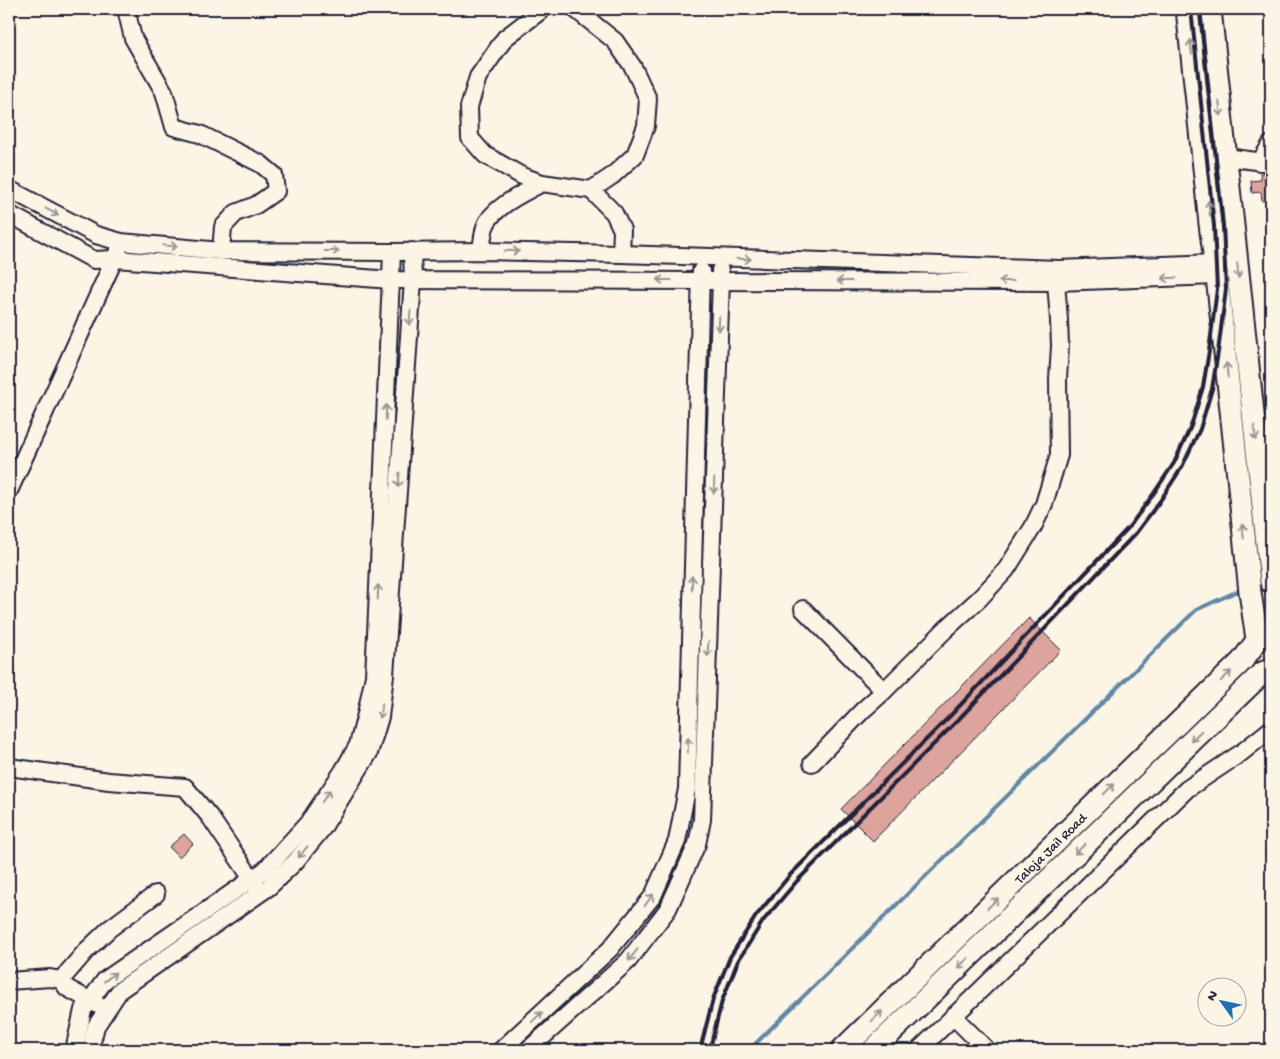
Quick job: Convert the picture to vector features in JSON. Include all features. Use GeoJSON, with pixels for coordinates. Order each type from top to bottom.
{"type":"FeatureCollection","features":[{"type":"Feature","properties":{"kind":"main road"},"geometry":{"type":"LineString","coordinates":[[1187,9],[1249,586],[1261,636],[1256,651],[1259,658],[1271,668]]}},
{"type":"Feature","properties":{"kind":"main road"},"geometry":{"type":"LineString","coordinates":[[1210,9],[1267,500],[1271,576]]}},
{"type":"Feature","properties":{"kind":"main road","name":"Taloja Jail Road"},"geometry":{"type":"LineString","coordinates":[[842,1050],[1242,661],[1261,636]]}},
{"type":"Feature","properties":{"kind":"main road","name":"Taloja Jail Road"},"geometry":{"type":"LineString","coordinates":[[874,1050],[1258,677],[1271,668]]}},
{"type":"Feature","properties":{"kind":"street"},"geometry":{"type":"LineString","coordinates":[[126,9],[133,38],[164,92],[174,126],[200,134],[261,164],[274,175],[276,191],[256,205],[236,213],[223,227],[222,250]]}},
{"type":"Feature","properties":{"kind":"street"},"geometry":{"type":"LineString","coordinates":[[543,9],[505,38],[478,77],[469,107],[470,138],[485,155],[522,176],[542,183],[591,190],[614,213],[622,230],[621,254]]}},
{"type":"Feature","properties":{"kind":"street"},"geometry":{"type":"LineString","coordinates":[[575,9],[615,41],[633,67],[648,99],[646,126],[635,154],[612,176],[591,190]]}},
{"type":"Feature","properties":{"kind":"street"},"geometry":{"type":"LineString","coordinates":[[1204,159],[1226,156],[1266,163],[1271,144]]}},
{"type":"Feature","properties":{"kind":"street"},"geometry":{"type":"LineString","coordinates":[[481,251],[485,225],[496,211],[542,183]]}},
{"type":"Feature","properties":{"kind":"street"},"geometry":{"type":"LineString","coordinates":[[9,189],[96,235],[121,242],[222,250],[481,251],[621,254],[1057,276]]}},
{"type":"Feature","properties":{"kind":"street"},"geometry":{"type":"LineString","coordinates":[[9,214],[94,260],[115,259],[392,280],[721,280],[1057,276],[1216,270]]}},
{"type":"Feature","properties":{"kind":"street"},"geometry":{"type":"LineString","coordinates":[[9,491],[104,279],[115,259],[121,242]]}},
{"type":"Feature","properties":{"kind":"street"},"geometry":{"type":"LineString","coordinates":[[74,1050],[83,1010],[105,980],[265,870],[308,823],[358,745],[374,676],[392,252]]}},
{"type":"Feature","properties":{"kind":"street"},"geometry":{"type":"LineString","coordinates":[[90,1050],[96,1026],[120,990],[270,887],[295,862],[322,829],[369,753],[380,717],[385,675],[413,280],[412,252]]}},
{"type":"Feature","properties":{"kind":"street"},"geometry":{"type":"LineString","coordinates":[[501,1050],[610,949],[653,896],[677,841],[687,789],[700,280],[711,258]]}},
{"type":"Feature","properties":{"kind":"street"},"geometry":{"type":"LineString","coordinates":[[528,1050],[628,961],[668,909],[697,844],[702,820],[721,280],[711,258]]}},
{"type":"Feature","properties":{"kind":"street"},"geometry":{"type":"LineString","coordinates":[[812,763],[863,710],[980,598],[1006,570],[1033,527],[1044,504],[1059,455],[1058,379],[1060,346],[1057,276]]}},
{"type":"Feature","properties":{"kind":"street"},"geometry":{"type":"LineString","coordinates":[[803,609],[884,690]]}},
{"type":"Feature","properties":{"kind":"street"},"geometry":{"type":"LineString","coordinates":[[919,1050],[1188,789],[1241,753],[1271,729]]}},
{"type":"Feature","properties":{"kind":"street"},"geometry":{"type":"LineString","coordinates":[[9,767],[109,781],[185,787],[210,817],[260,894]]}},
{"type":"Feature","properties":{"kind":"street"},"geometry":{"type":"LineString","coordinates":[[61,980],[109,929],[156,894]]}},
{"type":"Feature","properties":{"kind":"street"},"geometry":{"type":"LineString","coordinates":[[9,981],[50,978],[61,980],[68,988],[106,1010]]}},
{"type":"Feature","properties":{"kind":"street"},"geometry":{"type":"LineString","coordinates":[[954,1016],[986,1050]]}},
{"type":"Feature","properties":{"kind":"building"},"geometry":{"type":"Polygon","coordinates":[[[1260,173],[1271,173],[1271,201],[1262,201],[1261,192],[1252,193],[1251,181],[1261,180],[1260,173]]]}},
{"type":"Feature","properties":{"kind":"building"},"geometry":{"type":"Polygon","coordinates":[[[1029,618],[1061,650],[873,841],[841,809],[1029,618]]]}},
{"type":"Feature","properties":{"kind":"building"},"geometry":{"type":"Polygon","coordinates":[[[184,834],[193,844],[179,857],[169,847],[184,834]]]}},
{"type":"Feature","properties":{"kind":"waterway"},"geometry":{"type":"LineString","coordinates":[[749,1050],[1196,610],[1242,589]]}},
{"type":"Feature","properties":{"kind":"railway"},"geometry":{"type":"LineString","coordinates":[[702,1050],[702,1042],[713,999],[730,957],[756,916],[790,875],[950,716],[1129,527],[1174,463],[1191,426],[1203,387],[1217,289],[1214,226],[1191,9]]}},
{"type":"Feature","properties":{"kind":"railway"},"geometry":{"type":"LineString","coordinates":[[711,1050],[722,1001],[738,961],[763,921],[797,881],[956,722],[1136,533],[1182,467],[1200,429],[1212,389],[1226,289],[1223,225],[1200,9]]}}]}
